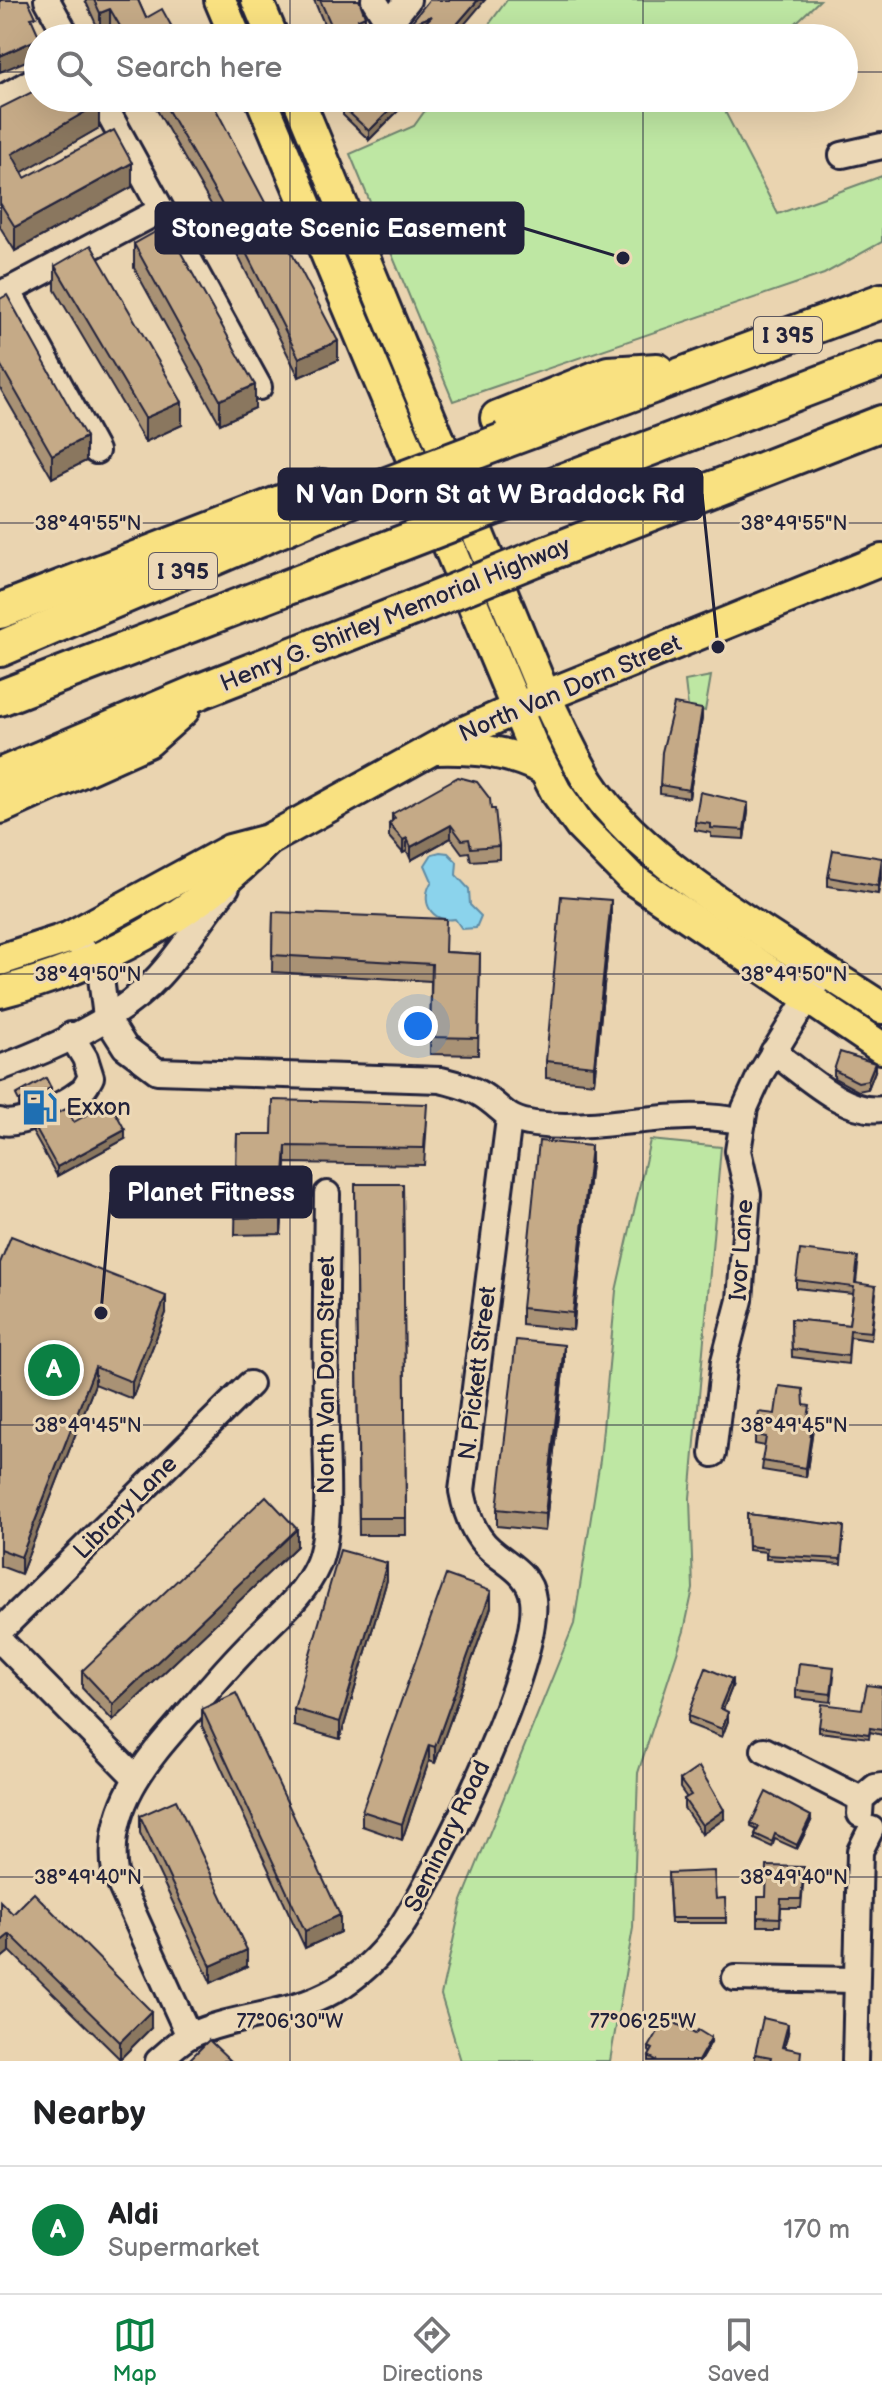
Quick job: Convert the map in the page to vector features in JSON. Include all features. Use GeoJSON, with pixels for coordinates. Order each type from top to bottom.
{"type":"FeatureCollection","features":[{"type":"Feature","properties":{"kind":"highway","name":"I 395"},"geometry":{"type":"LineString","coordinates":[[0,649],[361,484],[498,430],[608,374],[693,368],[882,301]]}},
{"type":"Feature","properties":{"kind":"highway"},"geometry":{"type":"LineString","coordinates":[[0,698],[882,360]]}},
{"type":"Feature","properties":{"kind":"highway","name":"Henry G. Shirley Memorial Highway"},"geometry":{"type":"LineString","coordinates":[[0,776],[203,690],[882,423]]}},
{"type":"Feature","properties":{"kind":"highway"},"geometry":{"type":"LineString","coordinates":[[0,611],[361,484]]}},
{"type":"Feature","properties":{"kind":"highway"},"geometry":{"type":"LineString","coordinates":[[0,723],[286,588]]}},
{"type":"Feature","properties":{"kind":"highway"},"geometry":{"type":"LineString","coordinates":[[0,806],[147,740],[203,690]]}},
{"type":"Feature","properties":{"kind":"main road"},"geometry":{"type":"LineString","coordinates":[[220,0],[230,24]]}},
{"type":"Feature","properties":{"kind":"main road"},"geometry":{"type":"LineString","coordinates":[[257,0],[267,24]]}},
{"type":"Feature","properties":{"kind":"main road"},"geometry":{"type":"LineString","coordinates":[[267,112],[516,709],[543,769],[581,827],[631,878],[882,1048]]}},
{"type":"Feature","properties":{"kind":"main road"},"geometry":{"type":"LineString","coordinates":[[304,112],[545,696],[590,784],[627,827],[660,858],[882,1008]]}},
{"type":"Feature","properties":{"kind":"main road","name":"North Van Dorn Street"},"geometry":{"type":"LineString","coordinates":[[0,960],[68,938],[230,850],[268,840],[430,750],[516,709],[882,560]]}},
{"type":"Feature","properties":{"kind":"main road"},"geometry":{"type":"LineString","coordinates":[[430,750],[490,751],[522,758],[543,769]]}},
{"type":"Feature","properties":{"kind":"main road","name":"North Van Dorn Street"},"geometry":{"type":"LineString","coordinates":[[0,992],[96,959],[182,911],[241,867],[268,840]]}},
{"type":"Feature","properties":{"kind":"street"},"geometry":{"type":"LineString","coordinates":[[47,0],[60,24]]}},
{"type":"Feature","properties":{"kind":"street"},"geometry":{"type":"LineString","coordinates":[[374,0],[385,24]]}},
{"type":"Feature","properties":{"kind":"street"},"geometry":{"type":"LineString","coordinates":[[393,24],[408,0]]}},
{"type":"Feature","properties":{"kind":"street"},"geometry":{"type":"LineString","coordinates":[[0,99],[24,86]]}},
{"type":"Feature","properties":{"kind":"street"},"geometry":{"type":"LineString","coordinates":[[108,112],[259,387]]}},
{"type":"Feature","properties":{"kind":"street"},"geometry":{"type":"LineString","coordinates":[[842,155],[882,146]]}},
{"type":"Feature","properties":{"kind":"street"},"geometry":{"type":"LineString","coordinates":[[96,451],[4,292],[161,210]]}},
{"type":"Feature","properties":{"kind":"street"},"geometry":{"type":"LineString","coordinates":[[0,1068],[71,1035],[131,1001],[159,976],[268,840]]}},
{"type":"Feature","properties":{"kind":"street"},"geometry":{"type":"LineString","coordinates":[[68,938],[96,959],[103,977],[102,1006],[125,1047],[157,1071],[441,1080],[482,1095],[509,1119],[566,1125],[677,1114],[743,1122]]}},
{"type":"Feature","properties":{"kind":"street","name":"Ivor Lane"},"geometry":{"type":"LineString","coordinates":[[713,1454],[724,1361],[740,1300],[748,1194],[738,1151],[743,1122],[752,1091],[773,1052],[825,970]]}},
{"type":"Feature","properties":{"kind":"street"},"geometry":{"type":"LineString","coordinates":[[0,1121],[15,1124],[27,1120],[82,1091],[91,1077],[85,1058],[71,1035]]}},
{"type":"Feature","properties":{"kind":"street"},"geometry":{"type":"LineString","coordinates":[[773,1052],[857,1108],[882,1109]]}},
{"type":"Feature","properties":{"kind":"street","name":"N. Pickett Street"},"geometry":{"type":"LineString","coordinates":[[509,1119],[462,1491],[469,1519],[482,1540],[514,1566],[530,1586],[533,1601]]}},
{"type":"Feature","properties":{"kind":"street","name":"North Van Dorn Street"},"geometry":{"type":"LineString","coordinates":[[136,1778],[240,1653],[299,1594],[321,1555],[326,1476],[327,1194]]}},
{"type":"Feature","properties":{"kind":"street","name":"Library Lane"},"geometry":{"type":"LineString","coordinates":[[0,1631],[250,1384]]}},
{"type":"Feature","properties":{"kind":"street","name":"Seminary Road"},"geometry":{"type":"LineString","coordinates":[[158,2061],[189,2036],[236,2020],[312,2003],[360,1973],[395,1936],[419,1899],[487,1755],[520,1675],[531,1630],[533,1601]]}},
{"type":"Feature","properties":{"kind":"street"},"geometry":{"type":"LineString","coordinates":[[0,1640],[136,1778],[114,1827],[111,1850],[115,1873],[189,2036]]}},
{"type":"Feature","properties":{"kind":"street"},"geometry":{"type":"LineString","coordinates":[[764,1750],[861,1799]]}},
{"type":"Feature","properties":{"kind":"street"},"geometry":{"type":"LineString","coordinates":[[855,2061],[860,1851],[876,1829],[861,1818],[861,1799],[875,1787],[882,1786]]}},
{"type":"Feature","properties":{"kind":"street"},"geometry":{"type":"LineString","coordinates":[[735,1978],[856,1980]]}},
{"type":"Feature","properties":{"kind":"green space"},"geometry":{"type":"Polygon","coordinates":[[[507,0],[820,0],[795,24],[489,24],[507,0]]]}},
{"type":"Feature","properties":{"kind":"green space"},"geometry":{"type":"Polygon","coordinates":[[[424,112],[725,112],[778,214],[882,176],[882,242],[824,274],[453,401],[350,154],[414,126],[424,112]]]}},
{"type":"Feature","properties":{"kind":"green space"},"geometry":{"type":"Polygon","coordinates":[[[711,676],[705,711],[688,707],[685,681],[711,676]]]}},
{"type":"Feature","properties":{"kind":"green space"},"geometry":{"type":"Polygon","coordinates":[[[650,1140],[721,1147],[690,1498],[693,1589],[684,1631],[638,1773],[633,1928],[610,2061],[461,2061],[441,1995],[462,1901],[574,1624],[600,1460],[616,1291],[650,1140]]]}},
{"type":"Feature","properties":{"kind":"water"},"geometry":{"type":"Polygon","coordinates":[[[448,853],[457,862],[456,875],[469,889],[470,905],[481,916],[476,928],[462,929],[455,919],[439,918],[427,903],[432,881],[425,865],[432,854],[448,853]]]}},
{"type":"Feature","properties":{"kind":"building"},"geometry":{"type":"Polygon","coordinates":[[[0,0],[28,0],[36,17],[31,18],[34,24],[24,24],[24,45],[0,56],[0,0]]]}},
{"type":"Feature","properties":{"kind":"building"},"geometry":{"type":"Polygon","coordinates":[[[94,0],[138,0],[146,18],[162,9],[170,24],[119,24],[110,9],[100,13],[94,0]]]}},
{"type":"Feature","properties":{"kind":"building"},"geometry":{"type":"Polygon","coordinates":[[[320,0],[359,0],[365,16],[358,19],[360,24],[331,24],[320,0]]]}},
{"type":"Feature","properties":{"kind":"building"},"geometry":{"type":"Polygon","coordinates":[[[429,0],[478,0],[457,24],[424,24],[432,16],[410,24],[429,0]]]}},
{"type":"Feature","properties":{"kind":"building"},"geometry":{"type":"Polygon","coordinates":[[[24,96],[24,112],[85,112],[12,154],[25,178],[114,130],[132,163],[15,227],[0,203],[0,108],[24,96]]]}},
{"type":"Feature","properties":{"kind":"building"},"geometry":{"type":"Polygon","coordinates":[[[169,112],[217,112],[338,341],[299,358],[220,201],[169,112]]]}},
{"type":"Feature","properties":{"kind":"building"},"geometry":{"type":"Polygon","coordinates":[[[348,112],[388,112],[369,131],[348,112]]]}},
{"type":"Feature","properties":{"kind":"building"},"geometry":{"type":"Polygon","coordinates":[[[166,226],[255,385],[220,400],[134,244],[166,226]]]}},
{"type":"Feature","properties":{"kind":"building"},"geometry":{"type":"Polygon","coordinates":[[[91,245],[182,402],[145,418],[55,266],[91,245]]]}},
{"type":"Feature","properties":{"kind":"building"},"geometry":{"type":"Polygon","coordinates":[[[7,295],[86,437],[52,455],[0,364],[0,299],[7,295]]]}},
{"type":"Feature","properties":{"kind":"building"},"geometry":{"type":"Polygon","coordinates":[[[674,704],[702,709],[689,790],[660,785],[662,752],[674,704]]]}},
{"type":"Feature","properties":{"kind":"building"},"geometry":{"type":"Polygon","coordinates":[[[458,777],[477,782],[490,799],[491,809],[495,809],[499,846],[471,848],[469,839],[462,840],[451,825],[411,847],[407,838],[403,840],[389,824],[395,818],[392,814],[458,777]]]}},
{"type":"Feature","properties":{"kind":"building"},"geometry":{"type":"Polygon","coordinates":[[[700,792],[748,803],[744,830],[711,828],[711,824],[695,822],[700,792]]]}},
{"type":"Feature","properties":{"kind":"building"},"geometry":{"type":"Polygon","coordinates":[[[833,850],[882,858],[878,886],[828,877],[833,850]]]}},
{"type":"Feature","properties":{"kind":"building"},"geometry":{"type":"Polygon","coordinates":[[[561,896],[611,900],[594,1066],[546,1061],[561,896]]]}},
{"type":"Feature","properties":{"kind":"building"},"geometry":{"type":"Polygon","coordinates":[[[273,912],[446,919],[445,952],[480,954],[478,1038],[430,1037],[432,964],[272,955],[273,912]]]}},
{"type":"Feature","properties":{"kind":"building"},"geometry":{"type":"Polygon","coordinates":[[[840,1052],[875,1063],[868,1080],[858,1082],[834,1070],[840,1052]]]}},
{"type":"Feature","properties":{"kind":"building"},"geometry":{"type":"Polygon","coordinates":[[[46,1078],[51,1088],[19,1101],[16,1095],[46,1078]]]}},
{"type":"Feature","properties":{"kind":"building"},"geometry":{"type":"Polygon","coordinates":[[[273,1100],[427,1104],[424,1148],[286,1146],[281,1217],[235,1218],[237,1134],[272,1134],[273,1100]]]}},
{"type":"Feature","properties":{"kind":"building"},"geometry":{"type":"Polygon","coordinates":[[[110,1102],[125,1130],[57,1167],[33,1124],[66,1109],[74,1122],[110,1102]]]}},
{"type":"Feature","properties":{"kind":"building"},"geometry":{"type":"Polygon","coordinates":[[[539,1141],[591,1146],[573,1313],[522,1308],[539,1141]]]}},
{"type":"Feature","properties":{"kind":"building"},"geometry":{"type":"Polygon","coordinates":[[[355,1184],[403,1184],[406,1518],[359,1518],[355,1184]]]}},
{"type":"Feature","properties":{"kind":"building"},"geometry":{"type":"Polygon","coordinates":[[[11,1236],[166,1296],[132,1382],[95,1367],[21,1557],[0,1549],[0,1263],[11,1236]]]}},
{"type":"Feature","properties":{"kind":"building"},"geometry":{"type":"Polygon","coordinates":[[[800,1250],[858,1257],[855,1283],[876,1286],[871,1332],[850,1330],[848,1356],[792,1349],[791,1319],[849,1325],[854,1287],[796,1280],[800,1250]]]}},
{"type":"Feature","properties":{"kind":"building"},"geometry":{"type":"Polygon","coordinates":[[[516,1340],[564,1345],[545,1514],[497,1509],[516,1340]]]}},
{"type":"Feature","properties":{"kind":"building"},"geometry":{"type":"Polygon","coordinates":[[[779,1386],[803,1389],[804,1405],[810,1406],[808,1418],[813,1419],[806,1468],[762,1461],[766,1437],[755,1435],[759,1412],[775,1414],[779,1386]]]}},
{"type":"Feature","properties":{"kind":"building"},"geometry":{"type":"Polygon","coordinates":[[[266,1496],[297,1529],[113,1704],[82,1671],[266,1496]]]}},
{"type":"Feature","properties":{"kind":"building"},"geometry":{"type":"Polygon","coordinates":[[[747,1514],[844,1526],[841,1559],[766,1555],[767,1548],[748,1546],[747,1514]]]}},
{"type":"Feature","properties":{"kind":"building"},"geometry":{"type":"Polygon","coordinates":[[[340,1550],[387,1563],[340,1722],[294,1709],[340,1550]]]}},
{"type":"Feature","properties":{"kind":"building"},"geometry":{"type":"Polygon","coordinates":[[[446,1575],[491,1591],[435,1747],[429,1745],[402,1824],[362,1811],[446,1575]]]}},
{"type":"Feature","properties":{"kind":"building"},"geometry":{"type":"Polygon","coordinates":[[[799,1663],[834,1667],[831,1694],[796,1690],[799,1663]]]}},
{"type":"Feature","properties":{"kind":"building"},"geometry":{"type":"Polygon","coordinates":[[[706,1668],[732,1679],[720,1708],[728,1712],[722,1729],[688,1716],[706,1668]]]}},
{"type":"Feature","properties":{"kind":"building"},"geometry":{"type":"Polygon","coordinates":[[[867,1685],[882,1687],[882,1730],[870,1728],[869,1734],[819,1727],[822,1704],[862,1709],[867,1685]]]}},
{"type":"Feature","properties":{"kind":"building"},"geometry":{"type":"Polygon","coordinates":[[[236,1693],[340,1915],[305,1931],[202,1709],[236,1693]]]}},
{"type":"Feature","properties":{"kind":"building"},"geometry":{"type":"Polygon","coordinates":[[[699,1767],[724,1810],[702,1825],[684,1799],[691,1795],[680,1780],[699,1767]]]}},
{"type":"Feature","properties":{"kind":"building"},"geometry":{"type":"Polygon","coordinates":[[[766,1792],[811,1816],[797,1845],[775,1834],[772,1842],[755,1834],[759,1827],[751,1823],[766,1792]]]}},
{"type":"Feature","properties":{"kind":"building"},"geometry":{"type":"Polygon","coordinates":[[[176,1800],[247,1950],[211,1966],[140,1816],[176,1800]]]}},
{"type":"Feature","properties":{"kind":"building"},"geometry":{"type":"Polygon","coordinates":[[[767,1866],[804,1867],[801,1899],[781,1899],[780,1918],[758,1917],[758,1897],[766,1897],[767,1866]]]}},
{"type":"Feature","properties":{"kind":"building"},"geometry":{"type":"Polygon","coordinates":[[[714,1871],[716,1899],[725,1898],[726,1918],[671,1918],[668,1873],[714,1871]]]}},
{"type":"Feature","properties":{"kind":"building"},"geometry":{"type":"Polygon","coordinates":[[[34,1893],[151,2011],[120,2042],[10,1934],[0,1942],[0,1901],[13,1914],[34,1893]]]}},
{"type":"Feature","properties":{"kind":"building"},"geometry":{"type":"Polygon","coordinates":[[[666,2018],[695,2034],[698,2030],[711,2038],[698,2061],[658,2061],[649,2056],[653,2049],[649,2047],[666,2018]]]}},
{"type":"Feature","properties":{"kind":"building"},"geometry":{"type":"Polygon","coordinates":[[[763,2018],[788,2024],[782,2047],[801,2051],[800,2061],[770,2061],[771,2057],[755,2054],[763,2018]]]}},
{"type":"Feature","properties":{"kind":"building"},"geometry":{"type":"Polygon","coordinates":[[[209,2040],[231,2061],[188,2061],[209,2040]]]}},
{"type":"Feature","properties":{"kind":"place","name":"Stonegate Scenic Easement"},"geometry":{"type":"Point","coordinates":[623,258]}},
{"type":"Feature","properties":{"kind":"place","name":"N Van Dorn St at W Braddock Rd"},"geometry":{"type":"Point","coordinates":[718,647]}},
{"type":"Feature","properties":{"kind":"place","name":"Exxon"},"geometry":{"type":"Point","coordinates":[40,1107]}},
{"type":"Feature","properties":{"kind":"place","name":"Planet Fitness"},"geometry":{"type":"Point","coordinates":[101,1313]}},
{"type":"Feature","properties":{"kind":"place","name":"Aldi"},"geometry":{"type":"Point","coordinates":[54,1370]}}]}
